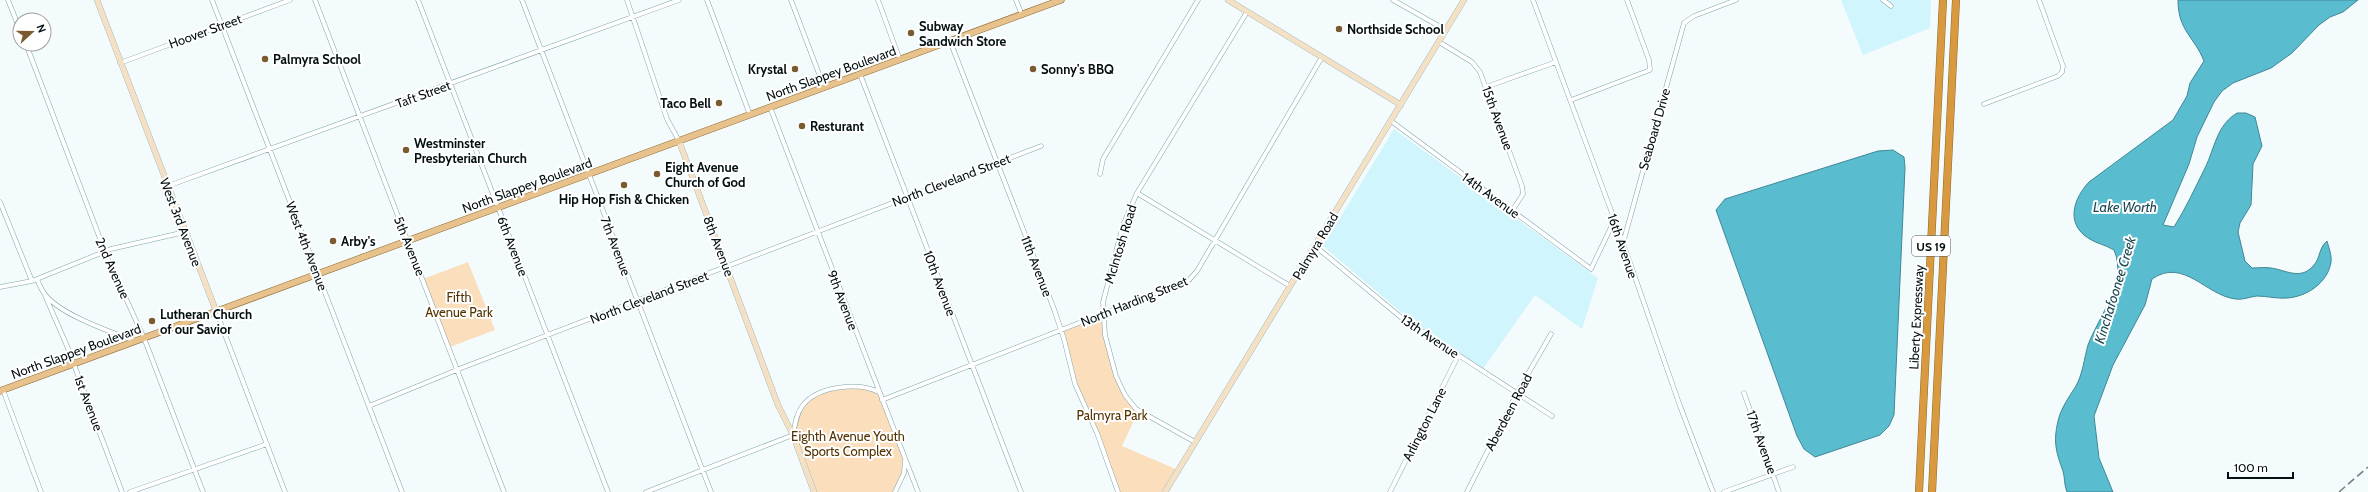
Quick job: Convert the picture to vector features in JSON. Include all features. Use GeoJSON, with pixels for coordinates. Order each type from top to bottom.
{"type":"FeatureCollection","features":[{"type":"Feature","properties":{"kind":"highway","name":"Liberty Expressway"},"geometry":{"type":"LineString","coordinates":[[1932,492],[1956,0]]}},
{"type":"Feature","properties":{"kind":"highway","name":"Liberty Expressway"},"geometry":{"type":"LineString","coordinates":[[1919,492],[1943,2]]}},
{"type":"Feature","properties":{"kind":"main road","name":"North Slappey Boulevard"},"geometry":{"type":"LineString","coordinates":[[1,390],[1062,0]]}},
{"type":"Feature","properties":{"kind":"street"},"geometry":{"type":"LineString","coordinates":[[8,0],[13,12]]}},
{"type":"Feature","properties":{"kind":"street","name":"West 3rd Avenue"},"geometry":{"type":"LineString","coordinates":[[97,0],[285,492]]}},
{"type":"Feature","properties":{"kind":"street","name":"West 4th Avenue"},"geometry":{"type":"LineString","coordinates":[[212,0],[402,492]]}},
{"type":"Feature","properties":{"kind":"street","name":"Hoover Street"},"geometry":{"type":"LineString","coordinates":[[120,63],[290,0]]}},
{"type":"Feature","properties":{"kind":"street","name":"5th Avenue"},"geometry":{"type":"LineString","coordinates":[[315,0],[504,492]]}},
{"type":"Feature","properties":{"kind":"street","name":"6th Avenue"},"geometry":{"type":"LineString","coordinates":[[418,0],[608,492]]}},
{"type":"Feature","properties":{"kind":"street","name":"7th Avenue"},"geometry":{"type":"LineString","coordinates":[[522,0],[711,492]]}},
{"type":"Feature","properties":{"kind":"street","name":"8th Avenue"},"geometry":{"type":"LineString","coordinates":[[627,0],[667,119],[679,141],[727,266],[778,406],[792,435],[814,492]]}},
{"type":"Feature","properties":{"kind":"street","name":"Taft Street"},"geometry":{"type":"LineString","coordinates":[[168,186],[679,0]]}},
{"type":"Feature","properties":{"kind":"street"},"geometry":{"type":"LineString","coordinates":[[707,0],[750,115]]}},
{"type":"Feature","properties":{"kind":"street"},"geometry":{"type":"LineString","coordinates":[[791,0],[824,87]]}},
{"type":"Feature","properties":{"kind":"street"},"geometry":{"type":"LineString","coordinates":[[878,0],[900,60]]}},
{"type":"Feature","properties":{"kind":"street"},"geometry":{"type":"LineString","coordinates":[[1016,0],[1022,15]]}},
{"type":"Feature","properties":{"kind":"street"},"geometry":{"type":"LineString","coordinates":[[1100,174],[1103,159],[1198,0]]}},
{"type":"Feature","properties":{"kind":"street"},"geometry":{"type":"LineString","coordinates":[[1228,0],[1401,105]]}},
{"type":"Feature","properties":{"kind":"street"},"geometry":{"type":"LineString","coordinates":[[1393,0],[1446,30]]}},
{"type":"Feature","properties":{"kind":"street","name":"Palmyra Road"},"geometry":{"type":"LineString","coordinates":[[1165,492],[1464,0]]}},
{"type":"Feature","properties":{"kind":"street","name":"16th Avenue"},"geometry":{"type":"LineString","coordinates":[[1533,0],[1623,243],[1680,406],[1713,492]]}},
{"type":"Feature","properties":{"kind":"street"},"geometry":{"type":"LineString","coordinates":[[1571,100],[1648,72],[1651,66],[1627,0]]}},
{"type":"Feature","properties":{"kind":"street","name":"Seaboard Drive"},"geometry":{"type":"LineString","coordinates":[[1623,243],[1682,30],[1690,18],[1736,0]]}},
{"type":"Feature","properties":{"kind":"street"},"geometry":{"type":"LineString","coordinates":[[1883,0],[1891,6]]}},
{"type":"Feature","properties":{"kind":"street"},"geometry":{"type":"LineString","coordinates":[[1984,104],[2058,76],[2062,72],[2062,66],[2039,0]]}},
{"type":"Feature","properties":{"kind":"street","name":"McIntosh Road"},"geometry":{"type":"LineString","coordinates":[[1195,442],[1156,422],[1136,409],[1130,403],[1116,376],[1105,335],[1103,314],[1115,255],[1128,212],[1137,193],[1247,12]]}},
{"type":"Feature","properties":{"kind":"street","name":"11th Avenue"},"geometry":{"type":"LineString","coordinates":[[950,41],[1061,331],[1075,384],[1100,440],[1118,492]]}},
{"type":"Feature","properties":{"kind":"street","name":"15th Avenue"},"geometry":{"type":"LineString","coordinates":[[1439,42],[1472,62],[1480,72],[1522,186],[1523,194],[1512,211]]}},
{"type":"Feature","properties":{"kind":"street","name":"2nd Avenue"},"geometry":{"type":"LineString","coordinates":[[29,52],[105,251],[144,338],[203,492]]}},
{"type":"Feature","properties":{"kind":"street","name":"North Harding Street"},"geometry":{"type":"LineString","coordinates":[[882,400],[1189,280],[1198,270],[1214,240],[1322,57]]}},
{"type":"Feature","properties":{"kind":"street"},"geometry":{"type":"LineString","coordinates":[[1486,88],[1556,62]]}},
{"type":"Feature","properties":{"kind":"street"},"geometry":{"type":"LineString","coordinates":[[2062,72],[2067,74]]}},
{"type":"Feature","properties":{"kind":"street","name":"10th Avenue"},"geometry":{"type":"LineString","coordinates":[[860,74],[1021,492]]}},
{"type":"Feature","properties":{"kind":"street","name":"9th Avenue"},"geometry":{"type":"LineString","coordinates":[[770,107],[918,492]]}},
{"type":"Feature","properties":{"kind":"street","name":"14th Avenue"},"geometry":{"type":"LineString","coordinates":[[1391,121],[1591,269],[1614,221]]}},
{"type":"Feature","properties":{"kind":"street","name":"North Cleveland Street"},"geometry":{"type":"LineString","coordinates":[[369,406],[638,300],[1041,146]]}},
{"type":"Feature","properties":{"kind":"street"},"geometry":{"type":"LineString","coordinates":[[1137,193],[1290,286]]}},
{"type":"Feature","properties":{"kind":"street"},"geometry":{"type":"LineString","coordinates":[[0,202],[32,281]]}},
{"type":"Feature","properties":{"kind":"street"},"geometry":{"type":"LineString","coordinates":[[0,287],[32,281],[105,251],[185,232]]}},
{"type":"Feature","properties":{"kind":"street","name":"13th Avenue"},"geometry":{"type":"LineString","coordinates":[[1315,246],[1403,319],[1552,416]]}},
{"type":"Feature","properties":{"kind":"street","name":"1st Avenue"},"geometry":{"type":"LineString","coordinates":[[37,279],[73,364],[122,492]]}},
{"type":"Feature","properties":{"kind":"street"},"geometry":{"type":"LineString","coordinates":[[44,293],[54,303],[81,318],[136,341]]}},
{"type":"Feature","properties":{"kind":"street","name":"Aberdeen Road"},"geometry":{"type":"LineString","coordinates":[[1467,492],[1517,393],[1551,334]]}},
{"type":"Feature","properties":{"kind":"street","name":"Arlington Lane"},"geometry":{"type":"LineString","coordinates":[[1390,492],[1458,356]]}},
{"type":"Feature","properties":{"kind":"street"},"geometry":{"type":"LineString","coordinates":[[646,492],[792,435],[798,413],[802,406],[814,396],[829,391],[852,387],[873,389],[879,392]]}},
{"type":"Feature","properties":{"kind":"street"},"geometry":{"type":"LineString","coordinates":[[1,390],[41,492]]}},
{"type":"Feature","properties":{"kind":"street","name":"17th Avenue"},"geometry":{"type":"LineString","coordinates":[[1744,393],[1774,474],[1779,492]]}},
{"type":"Feature","properties":{"kind":"street"},"geometry":{"type":"LineString","coordinates":[[130,492],[267,444]]}},
{"type":"Feature","properties":{"kind":"street"},"geometry":{"type":"LineString","coordinates":[[895,492],[904,473],[905,458]]}},
{"type":"Feature","properties":{"kind":"street"},"geometry":{"type":"LineString","coordinates":[[1724,492],[1793,467]]}},
{"type":"Feature","properties":{"kind":"shaded area"},"geometry":{"type":"Polygon","coordinates":[[[1841,0],[1931,0],[1930,28],[1863,55],[1841,0]]]}},
{"type":"Feature","properties":{"kind":"shaded area"},"geometry":{"type":"Polygon","coordinates":[[[1394,129],[1598,278],[1582,329],[1535,295],[1483,369],[1408,318],[1323,246],[1394,129]]]}},
{"type":"Feature","properties":{"kind":"green space","name":"Fifth Avenue Park"},"geometry":{"type":"Polygon","coordinates":[[[468,262],[495,330],[450,347],[423,279],[468,262]]]}},
{"type":"Feature","properties":{"kind":"green space","name":"Palmyra Park"},"geometry":{"type":"Polygon","coordinates":[[[1102,315],[1104,335],[1115,376],[1138,412],[1122,446],[1178,470],[1164,492],[1119,492],[1076,385],[1062,331],[1102,315]]]}},
{"type":"Feature","properties":{"kind":"green space","name":"Eighth Avenue Youth Sports Complex"},"geometry":{"type":"Polygon","coordinates":[[[860,388],[879,393],[905,459],[903,473],[894,492],[815,492],[794,434],[799,413],[809,399],[829,391],[860,388]]]}},
{"type":"Feature","properties":{"kind":"water","name":"Lake Worth"},"geometry":{"type":"Polygon","coordinates":[[[2178,0],[2358,0],[2343,12],[2330,17],[2319,25],[2292,53],[2271,68],[2233,83],[2222,91],[2214,102],[2197,137],[2189,164],[2163,225],[2174,227],[2194,190],[2220,131],[2225,124],[2237,113],[2246,113],[2255,117],[2262,146],[2253,164],[2251,205],[2240,223],[2238,232],[2245,261],[2252,268],[2277,269],[2299,274],[2309,270],[2314,265],[2318,259],[2322,247],[2327,241],[2331,255],[2331,262],[2326,276],[2315,288],[2301,295],[2287,298],[2257,296],[2236,299],[2215,292],[2185,275],[2174,272],[2164,273],[2152,279],[2145,305],[2113,365],[2094,416],[2099,458],[2113,492],[2067,492],[2056,447],[2059,416],[2076,386],[2082,371],[2088,345],[2115,286],[2117,274],[2117,262],[2114,250],[2091,240],[2081,232],[2076,225],[2074,210],[2079,195],[2089,182],[2173,120],[2187,96],[2190,83],[2204,61],[2196,45],[2187,33],[2181,19],[2178,0]]]}},
{"type":"Feature","properties":{"kind":"water"},"geometry":{"type":"Polygon","coordinates":[[[1893,150],[1904,157],[1905,168],[1894,415],[1889,426],[1880,435],[1815,457],[1804,449],[1797,436],[1716,210],[1725,199],[1878,151],[1893,150]]]}},
{"type":"Feature","properties":{"kind":"railway"},"geometry":{"type":"LineString","coordinates":[[2339,492],[2368,467]]}},
{"type":"Feature","properties":{"kind":"place","name":"Northside School"},"geometry":{"type":"Point","coordinates":[1339,29]}},
{"type":"Feature","properties":{"kind":"place","name":"Subway Sandwich Store"},"geometry":{"type":"Point","coordinates":[911,33]}},
{"type":"Feature","properties":{"kind":"place","name":"Palmyra School"},"geometry":{"type":"Point","coordinates":[265,59]}},
{"type":"Feature","properties":{"kind":"place","name":"Krystal"},"geometry":{"type":"Point","coordinates":[795,69]}},
{"type":"Feature","properties":{"kind":"place","name":"Sonny's BBQ"},"geometry":{"type":"Point","coordinates":[1033,69]}},
{"type":"Feature","properties":{"kind":"place","name":"Taco Bell"},"geometry":{"type":"Point","coordinates":[719,103]}},
{"type":"Feature","properties":{"kind":"place","name":"Resturant"},"geometry":{"type":"Point","coordinates":[802,126]}},
{"type":"Feature","properties":{"kind":"place","name":"Westminster Presbyterian Church"},"geometry":{"type":"Point","coordinates":[406,150]}},
{"type":"Feature","properties":{"kind":"place","name":"Eight Avenue Church of God"},"geometry":{"type":"Point","coordinates":[657,174]}},
{"type":"Feature","properties":{"kind":"place","name":"Hip Hop Fish & Chicken"},"geometry":{"type":"Point","coordinates":[624,185]}},
{"type":"Feature","properties":{"kind":"place","name":"Arby's"},"geometry":{"type":"Point","coordinates":[333,241]}},
{"type":"Feature","properties":{"kind":"place","name":"Lutheran Church of our Savior"},"geometry":{"type":"Point","coordinates":[152,321]}},
{"type":"Feature","properties":{"kind":"water label","name":"Kinchafoonee Creek"},"geometry":{"type":"Point","coordinates":[2115,290]}}]}
